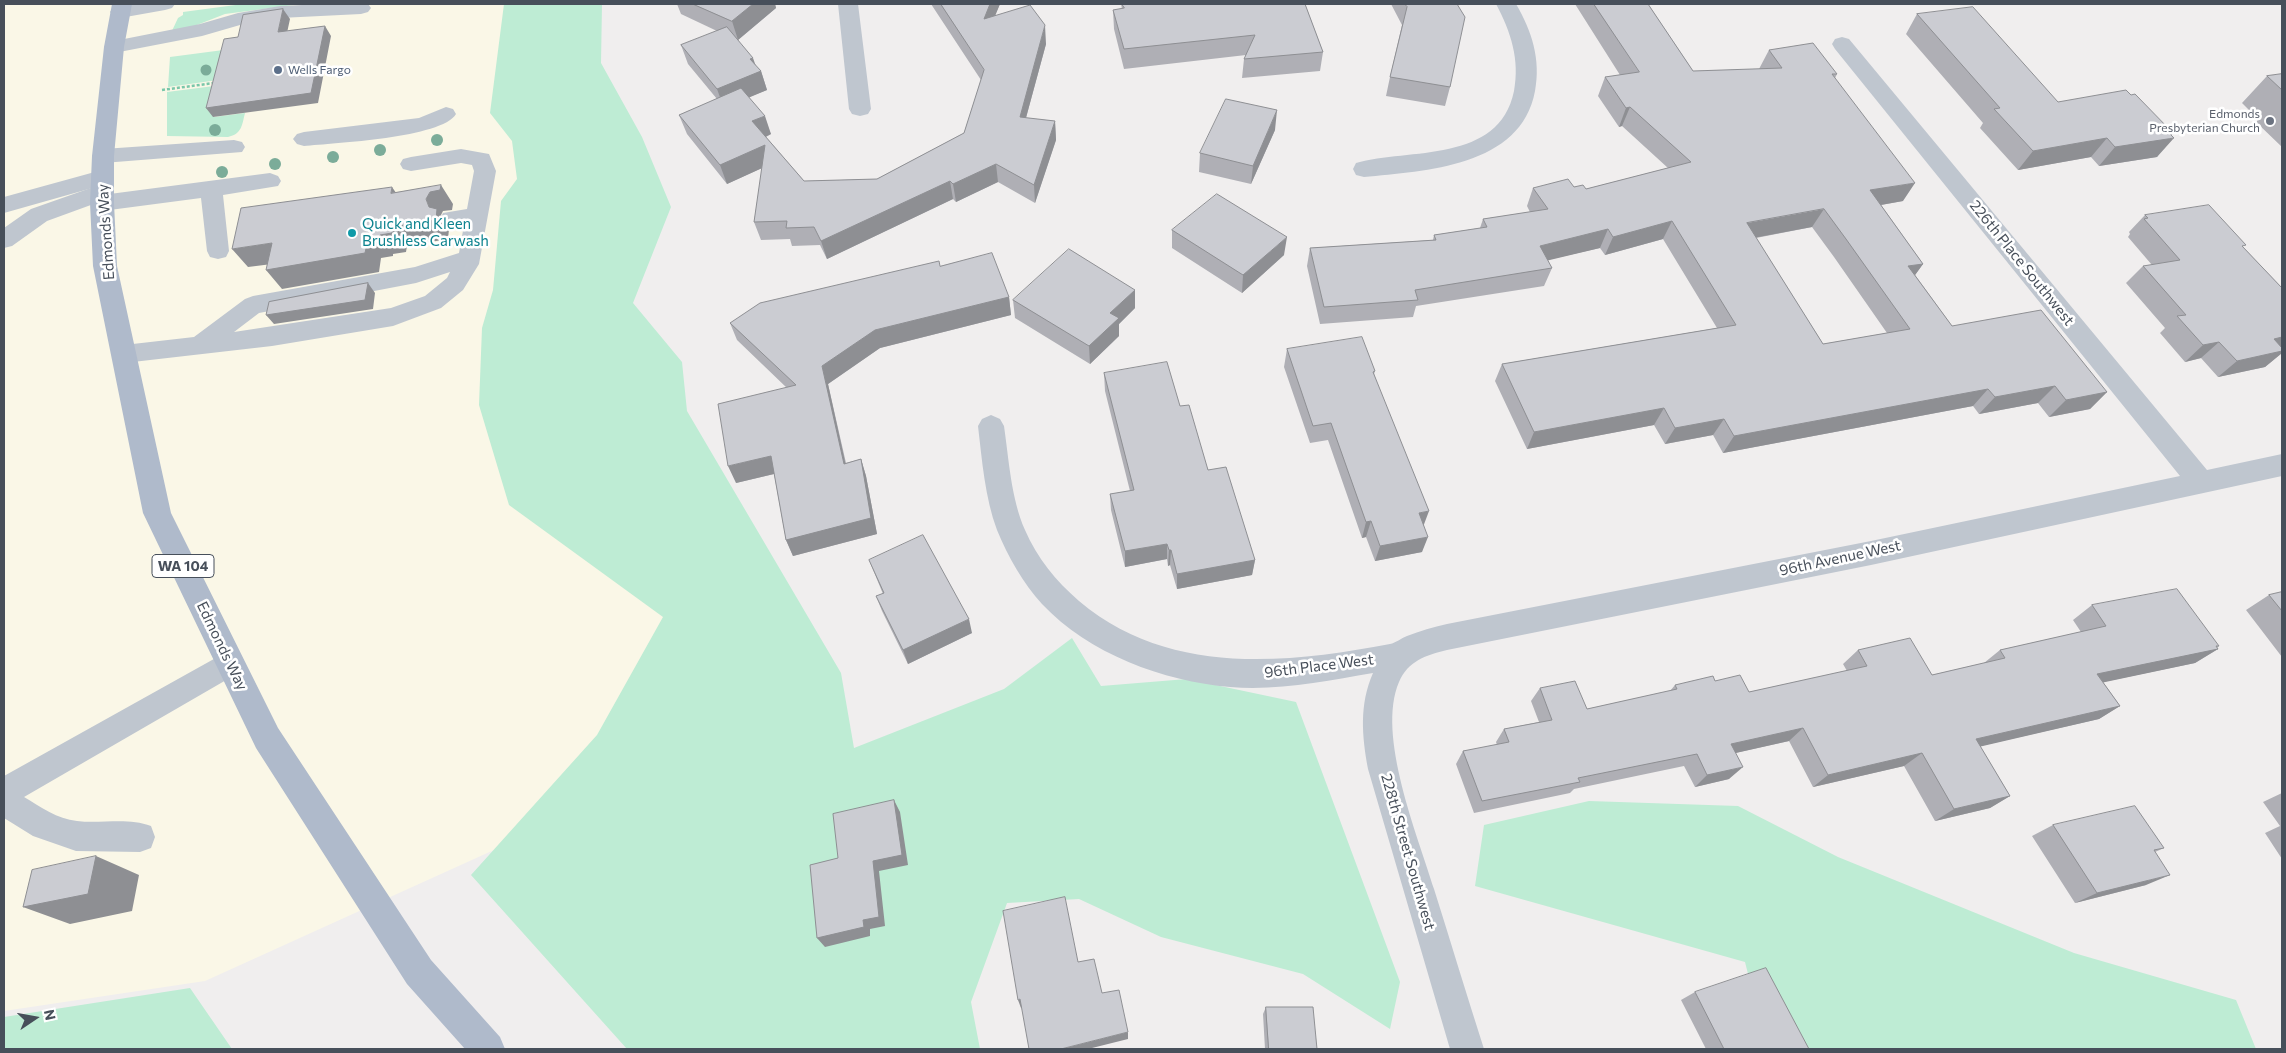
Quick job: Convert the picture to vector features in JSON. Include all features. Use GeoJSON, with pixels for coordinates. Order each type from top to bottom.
{"type":"FeatureCollection","features":[{"type":"Feature","properties":{"kind":"main road","name":"Edmonds Way"},"geometry":{"type":"LineString","coordinates":[[121,8],[114,47],[102,182],[105,266],[157,513],[267,738],[419,972],[488,1049]]}},
{"type":"Feature","properties":{"kind":"street"},"geometry":{"type":"LineString","coordinates":[[848,4],[860,109]]}},
{"type":"Feature","properties":{"kind":"street"},"geometry":{"type":"LineString","coordinates":[[1364,169],[1428,162],[1464,154],[1489,143],[1506,130],[1516,117],[1523,102],[1527,69],[1520,27],[1506,4]]}},
{"type":"Feature","properties":{"kind":"street","name":"226th Place Southwest"},"geometry":{"type":"LineString","coordinates":[[1842,44],[2201,482]]}},
{"type":"Feature","properties":{"kind":"street"},"geometry":{"type":"LineString","coordinates":[[4,240],[39,215],[102,182]]}},
{"type":"Feature","properties":{"kind":"street","name":"96th Place West"},"geometry":{"type":"LineString","coordinates":[[991,426],[1006,511],[1019,548],[1049,591],[1075,616],[1124,647],[1176,666],[1205,671],[1259,674],[1292,672],[1400,656]]}},
{"type":"Feature","properties":{"kind":"street","name":"96th Avenue West"},"geometry":{"type":"LineString","coordinates":[[1400,656],[1423,642],[1871,553],[2282,465]]}},
{"type":"Feature","properties":{"kind":"street","name":"228th Street Southwest"},"geometry":{"type":"LineString","coordinates":[[1400,656],[1392,666],[1379,698],[1377,719],[1379,742],[1389,792],[1467,1049]]}},
{"type":"Feature","properties":{"kind":"lane"},"geometry":{"type":"LineString","coordinates":[[121,8],[166,4]]}},
{"type":"Feature","properties":{"kind":"lane"},"geometry":{"type":"LineString","coordinates":[[114,47],[202,30],[238,19],[280,12],[361,8]]}},
{"type":"Feature","properties":{"kind":"lane"},"geometry":{"type":"LineString","coordinates":[[304,139],[423,126],[446,114]]}},
{"type":"Feature","properties":{"kind":"lane"},"geometry":{"type":"LineString","coordinates":[[4,205],[102,182],[234,147]]}},
{"type":"Feature","properties":{"kind":"lane"},"geometry":{"type":"LineString","coordinates":[[124,354],[272,337],[393,317],[433,302],[455,284],[468,264],[485,171],[481,159],[460,156],[411,164]]}},
{"type":"Feature","properties":{"kind":"lane"},"geometry":{"type":"LineString","coordinates":[[102,182],[211,188],[270,181]]}},
{"type":"Feature","properties":{"kind":"lane"},"geometry":{"type":"LineString","coordinates":[[211,188],[218,251]]}},
{"type":"Feature","properties":{"kind":"lane"},"geometry":{"type":"LineString","coordinates":[[451,219],[477,215]]}},
{"type":"Feature","properties":{"kind":"lane"},"geometry":{"type":"LineString","coordinates":[[200,346],[253,304],[416,275],[469,258]]}},
{"type":"Feature","properties":{"kind":"lane"},"geometry":{"type":"LineString","coordinates":[[4,792],[230,664]]}},
{"type":"Feature","properties":{"kind":"lane"},"geometry":{"type":"LineString","coordinates":[[4,800],[44,826],[76,836],[140,837]]}},
{"type":"Feature","properties":{"kind":"path"},"geometry":{"type":"LineString","coordinates":[[162,90],[222,82]]}},
{"type":"Feature","properties":{"kind":"shaded area"},"geometry":{"type":"Polygon","coordinates":[[[4,4],[590,4],[593,333],[807,708],[205,981],[4,1011],[4,4]]]}},
{"type":"Feature","properties":{"kind":"green space"},"geometry":{"type":"Polygon","coordinates":[[[243,4],[301,4],[225,14],[179,32],[171,33],[183,12],[243,4]]]}},
{"type":"Feature","properties":{"kind":"green space"},"geometry":{"type":"Polygon","coordinates":[[[504,4],[602,4],[601,63],[642,137],[671,207],[633,303],[682,362],[687,411],[841,673],[854,748],[1004,689],[1072,638],[1101,686],[1187,679],[1296,702],[1400,982],[1390,1029],[1303,974],[1161,937],[1079,899],[1007,903],[971,1002],[980,1049],[627,1049],[471,875],[597,735],[663,617],[509,505],[479,405],[482,328],[493,290],[501,201],[517,179],[512,141],[490,113],[504,4]]]}},
{"type":"Feature","properties":{"kind":"green space"},"geometry":{"type":"Polygon","coordinates":[[[231,49],[218,80],[168,87],[170,57],[231,49]]]}},
{"type":"Feature","properties":{"kind":"green space"},"geometry":{"type":"Polygon","coordinates":[[[222,85],[214,117],[245,113],[241,128],[236,134],[228,137],[167,136],[167,92],[222,85]]]}},
{"type":"Feature","properties":{"kind":"green space"},"geometry":{"type":"Polygon","coordinates":[[[1589,801],[1738,806],[1838,857],[2074,953],[2236,1000],[2256,1049],[1767,1049],[1745,962],[1475,886],[1484,825],[1589,801]]]}},
{"type":"Feature","properties":{"kind":"green space"},"geometry":{"type":"Polygon","coordinates":[[[190,988],[232,1049],[4,1049],[4,1017],[190,988]]]}},
{"type":"Feature","properties":{"kind":"building"},"geometry":{"type":"Polygon","coordinates":[[[693,4],[753,4],[732,21],[693,4]]]}},
{"type":"Feature","properties":{"kind":"building"},"geometry":{"type":"Polygon","coordinates":[[[941,4],[990,4],[984,19],[1030,5],[1045,25],[1020,117],[1055,121],[1034,185],[996,164],[953,184],[950,181],[821,241],[814,227],[786,228],[787,221],[754,222],[765,145],[720,165],[679,115],[741,88],[765,116],[752,121],[804,181],[877,179],[964,133],[984,70],[941,4]]]}},
{"type":"Feature","properties":{"kind":"building"},"geometry":{"type":"Polygon","coordinates":[[[1122,4],[1305,4],[1323,52],[1244,59],[1255,35],[1124,49],[1113,10],[1124,8],[1122,4]]]}},
{"type":"Feature","properties":{"kind":"building"},"geometry":{"type":"Polygon","coordinates":[[[1405,4],[1457,4],[1465,17],[1450,87],[1390,77],[1407,7],[1405,4]]]}},
{"type":"Feature","properties":{"kind":"building"},"geometry":{"type":"Polygon","coordinates":[[[1594,4],[1648,4],[1693,71],[1782,68],[1769,50],[1813,43],[1837,74],[1832,74],[1915,183],[1870,190],[1923,264],[1908,266],[1952,326],[2041,310],[2107,392],[2066,400],[2055,386],[1995,397],[1988,389],[1734,436],[1724,419],[1675,428],[1664,408],[1534,432],[1502,364],[1736,325],[1672,221],[1613,237],[1608,229],[1540,246],[1552,268],[1415,290],[1418,300],[1324,307],[1310,248],[1436,240],[1434,235],[1487,227],[1483,219],[1548,209],[1533,188],[1568,179],[1574,187],[1583,185],[1586,189],[1691,162],[1630,107],[1626,108],[1605,77],[1639,72],[1594,4]],[[1824,209],[1747,223],[1823,344],[1910,329],[1824,209]]]}},
{"type":"Feature","properties":{"kind":"building"},"geometry":{"type":"Polygon","coordinates":[[[1973,7],[2058,102],[2126,90],[2131,95],[2135,94],[2173,133],[2170,134],[2174,138],[2115,147],[2107,138],[2033,151],[1994,109],[2000,108],[1917,14],[1973,7]]]}},
{"type":"Feature","properties":{"kind":"building","name":"Wells Fargo"},"geometry":{"type":"Polygon","coordinates":[[[283,9],[278,32],[325,26],[311,93],[206,108],[224,39],[238,37],[243,15],[283,9]]]}},
{"type":"Feature","properties":{"kind":"building"},"geometry":{"type":"Polygon","coordinates":[[[727,27],[753,58],[750,59],[761,71],[717,89],[681,45],[727,27]]]}},
{"type":"Feature","properties":{"kind":"building"},"geometry":{"type":"Polygon","coordinates":[[[2282,74],[2282,90],[2267,76],[2282,74]]]}},
{"type":"Feature","properties":{"kind":"building"},"geometry":{"type":"Polygon","coordinates":[[[1226,99],[1277,110],[1253,166],[1200,153],[1226,99]]]}},
{"type":"Feature","properties":{"kind":"building"},"geometry":{"type":"Polygon","coordinates":[[[441,185],[440,190],[430,192],[426,199],[429,207],[437,209],[436,220],[393,227],[392,233],[368,239],[365,253],[266,270],[272,243],[232,249],[241,208],[392,187],[391,193],[441,185]]]}},
{"type":"Feature","properties":{"kind":"building"},"geometry":{"type":"Polygon","coordinates":[[[1217,194],[1287,237],[1243,275],[1172,230],[1217,194]]]}},
{"type":"Feature","properties":{"kind":"building"},"geometry":{"type":"Polygon","coordinates":[[[2209,205],[2246,245],[2242,246],[2282,288],[2282,337],[2274,339],[2282,348],[2282,351],[2237,361],[2219,342],[2203,345],[2177,316],[2186,315],[2143,266],[2180,260],[2144,219],[2148,218],[2145,215],[2209,205]]]}},
{"type":"Feature","properties":{"kind":"building"},"geometry":{"type":"Polygon","coordinates":[[[1069,249],[1135,290],[1110,313],[1119,318],[1089,346],[1013,300],[1069,249]]]}},
{"type":"Feature","properties":{"kind":"building"},"geometry":{"type":"Polygon","coordinates":[[[992,253],[1009,297],[875,330],[822,366],[844,464],[861,459],[871,518],[786,540],[771,456],[728,466],[718,404],[796,385],[730,323],[760,303],[939,261],[940,266],[992,253]]]}},
{"type":"Feature","properties":{"kind":"building"},"geometry":{"type":"Polygon","coordinates":[[[368,283],[365,300],[266,315],[269,302],[368,283]]]}},
{"type":"Feature","properties":{"kind":"building"},"geometry":{"type":"Polygon","coordinates":[[[1362,337],[1375,371],[1373,372],[1429,511],[1419,513],[1428,537],[1380,546],[1371,521],[1366,522],[1331,423],[1313,426],[1287,349],[1362,337]]]}},
{"type":"Feature","properties":{"kind":"building"},"geometry":{"type":"Polygon","coordinates":[[[1167,362],[1180,406],[1189,405],[1208,470],[1226,467],[1255,560],[1177,574],[1171,550],[1169,550],[1167,544],[1125,551],[1110,494],[1134,490],[1104,373],[1167,362]]]}},
{"type":"Feature","properties":{"kind":"building"},"geometry":{"type":"Polygon","coordinates":[[[923,535],[969,619],[903,650],[876,596],[884,593],[869,560],[923,535]]]}},
{"type":"Feature","properties":{"kind":"building"},"geometry":{"type":"Polygon","coordinates":[[[2177,589],[2219,646],[2216,646],[2218,649],[2097,674],[2120,706],[1976,739],[2010,796],[1954,809],[1922,753],[1828,775],[1803,728],[1731,744],[1743,767],[1707,775],[1697,754],[1578,778],[1580,782],[1482,801],[1463,751],[1509,742],[1504,729],[1552,720],[1540,688],[1575,681],[1587,709],[1677,689],[1675,685],[1713,676],[1715,681],[1740,675],[1749,692],[1867,666],[1858,650],[1910,638],[1932,675],[2005,658],[2000,650],[2106,626],[2092,605],[2177,589]]]}},
{"type":"Feature","properties":{"kind":"building"},"geometry":{"type":"Polygon","coordinates":[[[2282,592],[2282,611],[2269,595],[2282,592]]]}},
{"type":"Feature","properties":{"kind":"building"},"geometry":{"type":"Polygon","coordinates":[[[894,800],[902,855],[873,861],[879,917],[863,920],[864,927],[817,938],[810,865],[838,858],[833,814],[894,800]]]}},
{"type":"Feature","properties":{"kind":"building"},"geometry":{"type":"Polygon","coordinates":[[[2135,806],[2164,848],[2154,850],[2170,875],[2097,893],[2053,825],[2135,806]]]}},
{"type":"Feature","properties":{"kind":"building"},"geometry":{"type":"Polygon","coordinates":[[[96,856],[88,894],[23,907],[32,870],[96,856]]]}},
{"type":"Feature","properties":{"kind":"building"},"geometry":{"type":"Polygon","coordinates":[[[1065,897],[1078,962],[1094,959],[1102,993],[1119,990],[1128,1032],[1061,1049],[1029,1049],[1020,999],[1018,1000],[1003,911],[1065,897]]]}},
{"type":"Feature","properties":{"kind":"building"},"geometry":{"type":"Polygon","coordinates":[[[1766,968],[1809,1049],[1724,1049],[1695,992],[1766,968]]]}},
{"type":"Feature","properties":{"kind":"building"},"geometry":{"type":"Polygon","coordinates":[[[1266,1007],[1313,1007],[1317,1049],[1269,1049],[1266,1007]]]}},
{"type":"Feature","properties":{"kind":"place","name":"Wells Fargo"},"geometry":{"type":"Point","coordinates":[278,70]}},
{"type":"Feature","properties":{"kind":"place","name":"Edmonds Presbyterian Church"},"geometry":{"type":"Point","coordinates":[2270,121]}},
{"type":"Feature","properties":{"kind":"place","name":"Quick and Kleen Brushless Carwash"},"geometry":{"type":"Point","coordinates":[352,233]}}]}
